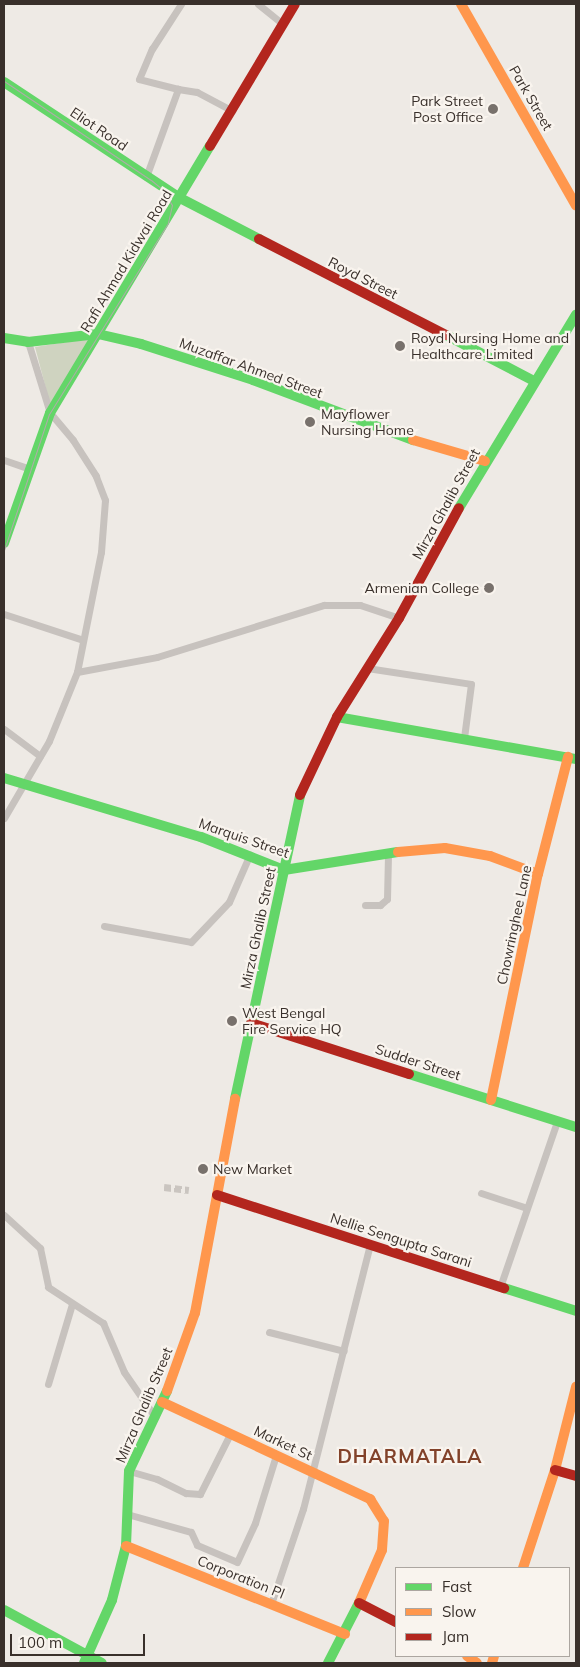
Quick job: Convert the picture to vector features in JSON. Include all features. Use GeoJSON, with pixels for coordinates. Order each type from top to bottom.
{"type":"FeatureCollection","features":[{"type":"Feature","properties":{"kind":"street"},"geometry":{"type":"LineString","coordinates":[[181,4],[152,50],[139,79],[197,92],[232,111]]}},
{"type":"Feature","properties":{"kind":"street"},"geometry":{"type":"LineString","coordinates":[[258,4],[283,24]]}},
{"type":"Feature","properties":{"kind":"street","name":"Rafi Ahmad Kidwai Road"},"geometry":{"type":"LineString","coordinates":[[4,543],[50,413],[295,4]]}},
{"type":"Feature","properties":{"kind":"street","name":"Park Street"},"geometry":{"type":"LineString","coordinates":[[461,4],[576,206]]}},
{"type":"Feature","properties":{"kind":"street"},"geometry":{"type":"LineString","coordinates":[[468,15],[473,4]]}},
{"type":"Feature","properties":{"kind":"street","name":"Eliot Road"},"geometry":{"type":"LineString","coordinates":[[4,82],[180,198]]}},
{"type":"Feature","properties":{"kind":"street"},"geometry":{"type":"LineString","coordinates":[[146,177],[178,89]]}},
{"type":"Feature","properties":{"kind":"street","name":"Royd Street"},"geometry":{"type":"LineString","coordinates":[[180,198],[534,381]]}},
{"type":"Feature","properties":{"kind":"street","name":"Mirza Ghalib Street"},"geometry":{"type":"LineString","coordinates":[[86,1660],[112,1600],[126,1546],[129,1471],[174,1377],[195,1313],[284,870],[287,844],[302,786],[337,717],[399,618],[485,461],[576,315]]}},
{"type":"Feature","properties":{"kind":"street","name":"Muzaffar Ahmed Street"},"geometry":{"type":"LineString","coordinates":[[4,338],[28,342],[98,334],[141,344],[253,380],[382,431],[485,461]]}},
{"type":"Feature","properties":{"kind":"street"},"geometry":{"type":"LineString","coordinates":[[4,818],[49,741],[77,672],[101,552],[106,500],[96,476],[74,440],[50,413],[28,342]]}},
{"type":"Feature","properties":{"kind":"street"},"geometry":{"type":"LineString","coordinates":[[4,460],[30,469]]}},
{"type":"Feature","properties":{"kind":"street"},"geometry":{"type":"LineString","coordinates":[[77,672],[157,657],[324,605],[360,605],[399,618]]}},
{"type":"Feature","properties":{"kind":"street"},"geometry":{"type":"LineString","coordinates":[[4,614],[83,640]]}},
{"type":"Feature","properties":{"kind":"street"},"geometry":{"type":"LineString","coordinates":[[368,668],[471,684],[464,738]]}},
{"type":"Feature","properties":{"kind":"street"},"geometry":{"type":"LineString","coordinates":[[337,717],[572,758]]}},
{"type":"Feature","properties":{"kind":"street"},"geometry":{"type":"LineString","coordinates":[[4,729],[40,756]]}},
{"type":"Feature","properties":{"kind":"street","name":"Chowringhee Lane"},"geometry":{"type":"LineString","coordinates":[[491,1100],[538,874],[572,758]]}},
{"type":"Feature","properties":{"kind":"street","name":"Marquis Street"},"geometry":{"type":"LineString","coordinates":[[4,778],[22,786],[104,807],[250,854],[284,870],[420,848],[462,850],[490,856],[538,874]]}},
{"type":"Feature","properties":{"kind":"street"},"geometry":{"type":"LineString","coordinates":[[104,926],[191,942],[229,902],[250,854]]}},
{"type":"Feature","properties":{"kind":"street"},"geometry":{"type":"LineString","coordinates":[[365,905],[380,905],[387,899],[388,854]]}},
{"type":"Feature","properties":{"kind":"street","name":"Sudder Street"},"geometry":{"type":"LineString","coordinates":[[252,1023],[576,1128]]}},
{"type":"Feature","properties":{"kind":"street"},"geometry":{"type":"LineString","coordinates":[[500,1287],[556,1121]]}},
{"type":"Feature","properties":{"kind":"street"},"geometry":{"type":"LineString","coordinates":[[481,1194],[527,1208]]}},
{"type":"Feature","properties":{"kind":"street","name":"Nellie Sengupta Sarani"},"geometry":{"type":"LineString","coordinates":[[217,1196],[576,1311]]}},
{"type":"Feature","properties":{"kind":"street"},"geometry":{"type":"LineString","coordinates":[[4,1215],[40,1248],[48,1288],[103,1323],[124,1372],[155,1417]]}},
{"type":"Feature","properties":{"kind":"street"},"geometry":{"type":"LineString","coordinates":[[270,1604],[313,1472],[370,1245]]}},
{"type":"Feature","properties":{"kind":"street"},"geometry":{"type":"LineString","coordinates":[[48,1384],[72,1304]]}},
{"type":"Feature","properties":{"kind":"street"},"geometry":{"type":"LineString","coordinates":[[269,1332],[344,1351]]}},
{"type":"Feature","properties":{"kind":"street"},"geometry":{"type":"LineString","coordinates":[[523,1567],[554,1470],[576,1387]]}},
{"type":"Feature","properties":{"kind":"street","name":"Market St"},"geometry":{"type":"LineString","coordinates":[[162,1402],[370,1499],[384,1521],[382,1550],[359,1603]]}},
{"type":"Feature","properties":{"kind":"street"},"geometry":{"type":"LineString","coordinates":[[129,1471],[157,1479],[186,1493],[200,1494],[230,1434]]}},
{"type":"Feature","properties":{"kind":"street"},"geometry":{"type":"LineString","coordinates":[[127,1514],[191,1532],[196,1545],[237,1562],[255,1523],[276,1455]]}},
{"type":"Feature","properties":{"kind":"street"},"geometry":{"type":"LineString","coordinates":[[554,1470],[576,1476]]}},
{"type":"Feature","properties":{"kind":"street","name":"Corporation Pl"},"geometry":{"type":"LineString","coordinates":[[126,1546],[345,1634]]}},
{"type":"Feature","properties":{"kind":"street"},"geometry":{"type":"LineString","coordinates":[[328,1663],[345,1634],[359,1603],[395,1621]]}},
{"type":"Feature","properties":{"kind":"street"},"geometry":{"type":"LineString","coordinates":[[4,1610],[86,1660],[102,1663]]}},
{"type":"Feature","properties":{"kind":"green space"},"geometry":{"type":"Polygon","coordinates":[[[92,338],[50,404],[35,347],[92,338]]]}},
{"type":"Feature","properties":{"kind":"tunnel"},"geometry":{"type":"LineString","coordinates":[[164,1187],[189,1190]]}},
{"type":"Feature","properties":{"kind":"tram line"},"geometry":{"type":"LineString","coordinates":[[4,81],[151,180],[162,189],[172,205],[168,223],[49,414],[4,550]]}},
{"type":"Feature","properties":{"kind":"traffic: fast"},"geometry":{"type":"LineString","coordinates":[[4,82],[180,198],[259,239]]}},
{"type":"Feature","properties":{"kind":"traffic: fast"},"geometry":{"type":"LineString","coordinates":[[4,543],[50,413],[210,146]]}},
{"type":"Feature","properties":{"kind":"traffic: fast"},"geometry":{"type":"LineString","coordinates":[[459,508],[576,315]]}},
{"type":"Feature","properties":{"kind":"traffic: fast"},"geometry":{"type":"LineString","coordinates":[[4,338],[28,342],[98,334],[141,344],[253,380],[413,440]]}},
{"type":"Feature","properties":{"kind":"traffic: fast"},"geometry":{"type":"LineString","coordinates":[[446,335],[534,381]]}},
{"type":"Feature","properties":{"kind":"traffic: fast"},"geometry":{"type":"LineString","coordinates":[[337,717],[576,759]]}},
{"type":"Feature","properties":{"kind":"traffic: fast"},"geometry":{"type":"LineString","coordinates":[[4,778],[201,837],[284,870],[398,852]]}},
{"type":"Feature","properties":{"kind":"traffic: fast"},"geometry":{"type":"LineString","coordinates":[[235,1099],[300,795]]}},
{"type":"Feature","properties":{"kind":"traffic: fast"},"geometry":{"type":"LineString","coordinates":[[409,1074],[576,1127]]}},
{"type":"Feature","properties":{"kind":"traffic: fast"},"geometry":{"type":"LineString","coordinates":[[504,1288],[576,1311]]}},
{"type":"Feature","properties":{"kind":"traffic: fast"},"geometry":{"type":"LineString","coordinates":[[84,1663],[112,1600],[126,1546],[129,1471],[167,1391]]}},
{"type":"Feature","properties":{"kind":"traffic: fast"},"geometry":{"type":"LineString","coordinates":[[328,1663],[359,1603]]}},
{"type":"Feature","properties":{"kind":"traffic: fast"},"geometry":{"type":"LineString","coordinates":[[4,1610],[102,1663]]}},
{"type":"Feature","properties":{"kind":"traffic: slow"},"geometry":{"type":"LineString","coordinates":[[461,4],[576,206]]}},
{"type":"Feature","properties":{"kind":"traffic: slow"},"geometry":{"type":"LineString","coordinates":[[413,440],[485,461]]}},
{"type":"Feature","properties":{"kind":"traffic: slow"},"geometry":{"type":"LineString","coordinates":[[491,1100],[538,874],[568,757]]}},
{"type":"Feature","properties":{"kind":"traffic: slow"},"geometry":{"type":"LineString","coordinates":[[398,852],[445,848],[490,856],[538,874]]}},
{"type":"Feature","properties":{"kind":"traffic: slow"},"geometry":{"type":"LineString","coordinates":[[167,1391],[195,1313],[235,1099]]}},
{"type":"Feature","properties":{"kind":"traffic: slow"},"geometry":{"type":"LineString","coordinates":[[523,1567],[555,1470],[576,1387]]}},
{"type":"Feature","properties":{"kind":"traffic: slow"},"geometry":{"type":"LineString","coordinates":[[162,1402],[370,1499],[384,1521],[382,1550],[359,1603]]}},
{"type":"Feature","properties":{"kind":"traffic: slow"},"geometry":{"type":"LineString","coordinates":[[126,1546],[345,1634]]}},
{"type":"Feature","properties":{"kind":"traffic: slow"},"geometry":{"type":"LineString","coordinates":[[468,1657],[477,1663]]}},
{"type":"Feature","properties":{"kind":"traffic: slow"},"geometry":{"type":"LineString","coordinates":[[492,1663],[494,1657]]}},
{"type":"Feature","properties":{"kind":"traffic: jam"},"geometry":{"type":"LineString","coordinates":[[210,146],[295,4]]}},
{"type":"Feature","properties":{"kind":"traffic: jam"},"geometry":{"type":"LineString","coordinates":[[259,239],[446,335]]}},
{"type":"Feature","properties":{"kind":"traffic: jam"},"geometry":{"type":"LineString","coordinates":[[300,795],[337,717],[399,618],[459,508]]}},
{"type":"Feature","properties":{"kind":"traffic: jam"},"geometry":{"type":"LineString","coordinates":[[251,1023],[409,1074]]}},
{"type":"Feature","properties":{"kind":"traffic: jam"},"geometry":{"type":"LineString","coordinates":[[217,1195],[504,1288]]}},
{"type":"Feature","properties":{"kind":"traffic: jam"},"geometry":{"type":"LineString","coordinates":[[555,1470],[576,1476]]}},
{"type":"Feature","properties":{"kind":"traffic: jam"},"geometry":{"type":"LineString","coordinates":[[359,1603],[395,1621]]}},
{"type":"Feature","properties":{"kind":"place","name":"Park Street Post Office"},"geometry":{"type":"Point","coordinates":[493,109]}},
{"type":"Feature","properties":{"kind":"place","name":"Royd Nursing Home and Healthcare Limited"},"geometry":{"type":"Point","coordinates":[400,346]}},
{"type":"Feature","properties":{"kind":"place","name":"Mayflower Nursing Home"},"geometry":{"type":"Point","coordinates":[310,422]}},
{"type":"Feature","properties":{"kind":"place","name":"Armenian College"},"geometry":{"type":"Point","coordinates":[489,588]}},
{"type":"Feature","properties":{"kind":"place","name":"West Bengal Fire Service HQ"},"geometry":{"type":"Point","coordinates":[232,1021]}},
{"type":"Feature","properties":{"kind":"place","name":"New Market"},"geometry":{"type":"Point","coordinates":[203,1169]}},
{"type":"Feature","properties":{"kind":"district","name":"DHARMATALA"},"geometry":{"type":"Point","coordinates":[410,1457]}}]}
